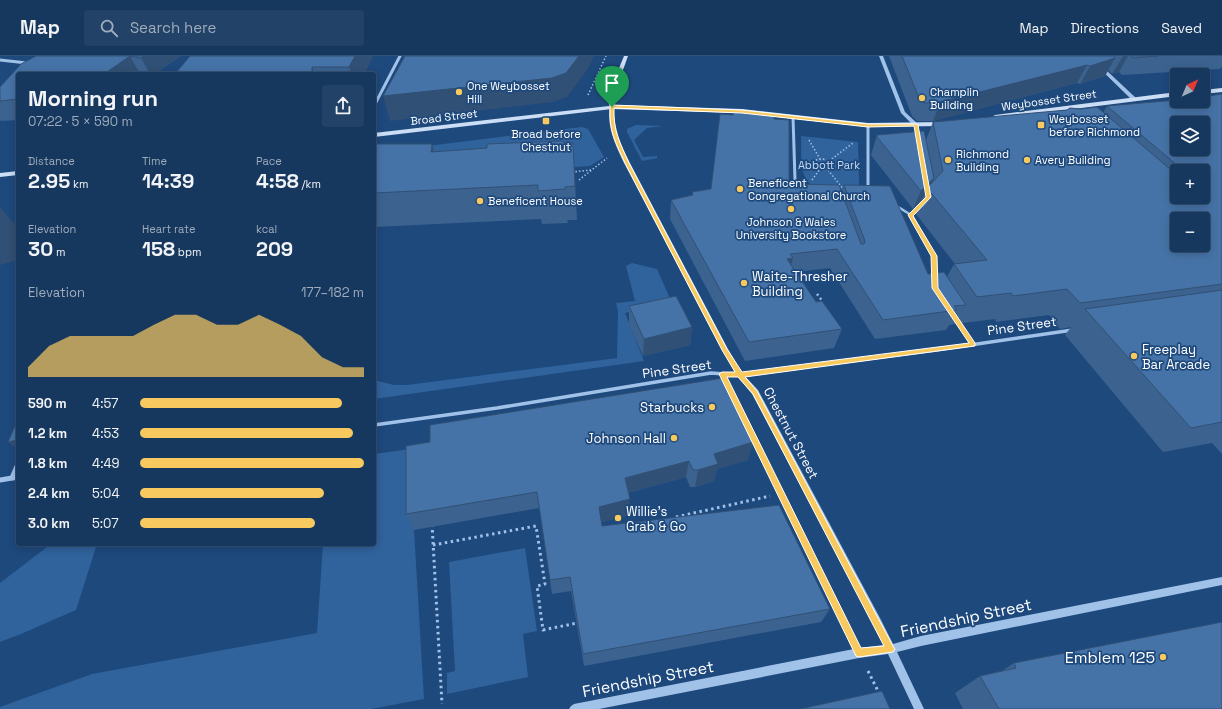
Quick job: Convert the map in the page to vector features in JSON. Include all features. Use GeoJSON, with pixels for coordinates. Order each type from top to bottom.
{"type":"FeatureCollection","features":[{"type":"Feature","properties":{"kind":"main road"},"geometry":{"type":"LineString","coordinates":[[626,56],[611,95],[612,107],[742,111],[868,125],[950,123]]}},
{"type":"Feature","properties":{"kind":"main road"},"geometry":{"type":"LineString","coordinates":[[1210,91],[1222,90]]}},
{"type":"Feature","properties":{"kind":"main road","name":"Weybosset Street"},"geometry":{"type":"LineString","coordinates":[[985,118],[1170,95]]}},
{"type":"Feature","properties":{"kind":"main road","name":"Broad Street"},"geometry":{"type":"LineString","coordinates":[[376,135],[612,107]]}},
{"type":"Feature","properties":{"kind":"main road"},"geometry":{"type":"LineString","coordinates":[[0,175],[16,173]]}},
{"type":"Feature","properties":{"kind":"street"},"geometry":{"type":"LineString","coordinates":[[376,102],[400,56]]}},
{"type":"Feature","properties":{"kind":"street"},"geometry":{"type":"LineString","coordinates":[[881,56],[903,113],[916,125],[919,140]]}},
{"type":"Feature","properties":{"kind":"street"},"geometry":{"type":"LineString","coordinates":[[1089,56],[1134,98]]}},
{"type":"Feature","properties":{"kind":"street"},"geometry":{"type":"LineString","coordinates":[[0,60],[29,64]]}},
{"type":"Feature","properties":{"kind":"street","name":"Chestnut Street"},"geometry":{"type":"LineString","coordinates":[[612,107],[611,123],[613,133],[627,163],[725,350],[740,375],[755,392],[890,649],[918,709]]}},
{"type":"Feature","properties":{"kind":"street"},"geometry":{"type":"LineString","coordinates":[[1061,109],[1066,114]]}},
{"type":"Feature","properties":{"kind":"street"},"geometry":{"type":"LineString","coordinates":[[793,117],[795,180],[802,189]]}},
{"type":"Feature","properties":{"kind":"street"},"geometry":{"type":"LineString","coordinates":[[864,194],[868,186],[868,125]]}},
{"type":"Feature","properties":{"kind":"street"},"geometry":{"type":"LineString","coordinates":[[910,215],[924,202]]}},
{"type":"Feature","properties":{"kind":"street"},"geometry":{"type":"LineString","coordinates":[[893,204],[910,215],[934,256],[935,282]]}},
{"type":"Feature","properties":{"kind":"street"},"geometry":{"type":"LineString","coordinates":[[952,314],[973,345]]}},
{"type":"Feature","properties":{"kind":"street","name":"Pine Street"},"geometry":{"type":"LineString","coordinates":[[376,425],[496,408],[712,373],[740,375],[1076,330]]}},
{"type":"Feature","properties":{"kind":"street"},"geometry":{"type":"LineString","coordinates":[[12,478],[16,469]]}},
{"type":"Feature","properties":{"kind":"street"},"geometry":{"type":"LineString","coordinates":[[0,480],[16,477]]}},
{"type":"Feature","properties":{"kind":"street","name":"Friendship Street"},"geometry":{"type":"LineString","coordinates":[[574,709],[859,653],[890,649],[921,641],[1222,581]]}},
{"type":"Feature","properties":{"kind":"path"},"geometry":{"type":"LineString","coordinates":[[591,109],[587,98],[606,56]]}},
{"type":"Feature","properties":{"kind":"path"},"geometry":{"type":"LineString","coordinates":[[809,139],[820,159]]}},
{"type":"Feature","properties":{"kind":"path"},"geometry":{"type":"LineString","coordinates":[[829,161],[856,140]]}},
{"type":"Feature","properties":{"kind":"path"},"geometry":{"type":"LineString","coordinates":[[578,180],[607,158]]}},
{"type":"Feature","properties":{"kind":"path"},"geometry":{"type":"LineString","coordinates":[[820,159],[829,161],[834,166],[828,170],[815,167],[813,163],[815,160],[820,159]]}},
{"type":"Feature","properties":{"kind":"path"},"geometry":{"type":"LineString","coordinates":[[809,183],[820,169]]}},
{"type":"Feature","properties":{"kind":"path"},"geometry":{"type":"LineString","coordinates":[[570,172],[591,170]]}},
{"type":"Feature","properties":{"kind":"path"},"geometry":{"type":"LineString","coordinates":[[828,170],[844,191]]}},
{"type":"Feature","properties":{"kind":"path"},"geometry":{"type":"LineString","coordinates":[[817,294],[823,306]]}},
{"type":"Feature","properties":{"kind":"path"},"geometry":{"type":"LineString","coordinates":[[722,374],[882,699]]}},
{"type":"Feature","properties":{"kind":"path"},"geometry":{"type":"LineString","coordinates":[[673,518],[770,496]]}},
{"type":"Feature","properties":{"kind":"path"},"geometry":{"type":"LineString","coordinates":[[432,522],[442,704]]}},
{"type":"Feature","properties":{"kind":"path"},"geometry":{"type":"LineString","coordinates":[[433,545],[536,526],[544,584],[537,586],[543,630],[577,622]]}},
{"type":"Feature","properties":{"kind":"green space"},"geometry":{"type":"Polygon","coordinates":[[[636,125],[664,126],[647,128],[634,140],[643,157],[657,156],[657,158],[642,161],[627,132],[627,129],[636,125]]]}},
{"type":"Feature","properties":{"kind":"green space"},"geometry":{"type":"Polygon","coordinates":[[[582,127],[588,129],[604,157],[590,166],[527,170],[379,152],[582,127]]]}},
{"type":"Feature","properties":{"kind":"green space","name":"Abbott Park"},"geometry":{"type":"Polygon","coordinates":[[[801,136],[858,142],[859,185],[847,190],[836,190],[812,185],[805,176],[803,169],[801,156],[801,136]]]}},
{"type":"Feature","properties":{"kind":"green space"},"geometry":{"type":"Polygon","coordinates":[[[632,263],[657,269],[672,303],[625,313],[644,361],[376,399],[376,380],[394,385],[407,385],[617,358],[618,311],[616,303],[635,301],[626,266],[632,263]]]}},
{"type":"Feature","properties":{"kind":"green space"},"geometry":{"type":"Polygon","coordinates":[[[411,449],[414,530],[424,699],[371,709],[0,709],[0,707],[92,674],[317,633],[323,546],[376,546],[376,454],[411,449]]]}},
{"type":"Feature","properties":{"kind":"green space"},"geometry":{"type":"Polygon","coordinates":[[[48,546],[96,546],[76,610],[0,642],[0,583],[48,546]]]}},
{"type":"Feature","properties":{"kind":"green space"},"geometry":{"type":"Polygon","coordinates":[[[525,548],[537,631],[523,634],[528,677],[447,694],[447,673],[455,671],[449,562],[525,548]]]}},
{"type":"Feature","properties":{"kind":"building"},"geometry":{"type":"Polygon","coordinates":[[[36,56],[130,56],[107,72],[16,72],[16,99],[0,101],[0,87],[21,64],[36,56]]]}},
{"type":"Feature","properties":{"kind":"building"},"geometry":{"type":"Polygon","coordinates":[[[130,56],[143,56],[141,58],[130,56]]]}},
{"type":"Feature","properties":{"kind":"building"},"geometry":{"type":"Polygon","coordinates":[[[190,56],[355,56],[349,67],[312,67],[312,72],[177,72],[190,56]]]}},
{"type":"Feature","properties":{"kind":"building"},"geometry":{"type":"Polygon","coordinates":[[[405,56],[579,56],[566,73],[552,78],[383,96],[405,56]]]}},
{"type":"Feature","properties":{"kind":"building"},"geometry":{"type":"Polygon","coordinates":[[[902,56],[1113,56],[1115,58],[1090,66],[1087,65],[940,102],[924,103],[919,98],[902,56]]]}},
{"type":"Feature","properties":{"kind":"building"},"geometry":{"type":"Polygon","coordinates":[[[1131,56],[1158,56],[1133,58],[1131,56]]]}},
{"type":"Feature","properties":{"kind":"building"},"geometry":{"type":"Polygon","coordinates":[[[1222,94],[1222,284],[1080,303],[1067,289],[1013,296],[1011,293],[977,297],[954,264],[987,260],[927,188],[943,171],[933,122],[1067,110],[1070,108],[1081,109],[1097,107],[1170,169],[1170,204],[1210,204],[1210,164],[1176,164],[1107,106],[1170,101],[1170,108],[1210,108],[1210,96],[1222,94]]]}},
{"type":"Feature","properties":{"kind":"building"},"geometry":{"type":"Polygon","coordinates":[[[734,111],[774,115],[774,119],[789,120],[789,184],[839,185],[861,244],[864,244],[865,241],[844,185],[890,186],[928,274],[944,272],[966,305],[954,306],[957,310],[883,320],[837,249],[790,254],[793,258],[787,259],[816,302],[822,301],[842,329],[749,342],[671,200],[693,195],[692,192],[711,189],[720,114],[733,115],[734,111]]]}},
{"type":"Feature","properties":{"kind":"building"},"geometry":{"type":"Polygon","coordinates":[[[924,131],[934,178],[921,191],[877,137],[877,135],[924,131]]]}},
{"type":"Feature","properties":{"kind":"building"},"geometry":{"type":"Polygon","coordinates":[[[563,141],[564,143],[573,143],[575,186],[565,187],[565,189],[538,191],[538,185],[376,193],[376,144],[432,144],[431,152],[487,148],[487,144],[563,141]]]}},
{"type":"Feature","properties":{"kind":"building"},"geometry":{"type":"Polygon","coordinates":[[[1222,290],[1222,422],[1191,428],[1085,309],[1222,290]]]}},
{"type":"Feature","properties":{"kind":"building"},"geometry":{"type":"Polygon","coordinates":[[[676,296],[692,327],[644,339],[629,306],[676,296]]]}},
{"type":"Feature","properties":{"kind":"building"},"geometry":{"type":"Polygon","coordinates":[[[723,378],[753,442],[714,454],[718,464],[698,470],[693,470],[689,461],[625,478],[630,499],[599,507],[602,526],[779,505],[830,609],[583,654],[570,577],[550,580],[537,492],[406,514],[406,446],[430,442],[430,425],[723,378]]]}},
{"type":"Feature","properties":{"kind":"building"},"geometry":{"type":"Polygon","coordinates":[[[16,424],[16,440],[8,442],[16,424]]]}},
{"type":"Feature","properties":{"kind":"building","name":"Emblem 125"},"geometry":{"type":"Polygon","coordinates":[[[1222,622],[1222,709],[999,709],[980,676],[1016,668],[1014,663],[1222,622]]]}},
{"type":"Feature","properties":{"kind":"building"},"geometry":{"type":"Polygon","coordinates":[[[882,691],[890,709],[800,709],[882,691]]]}},
{"type":"Feature","properties":{"kind":"place","name":"One Weybosset Hill"},"geometry":{"type":"Point","coordinates":[459,92]}},
{"type":"Feature","properties":{"kind":"place","name":"Champlin Building"},"geometry":{"type":"Point","coordinates":[922,98]}},
{"type":"Feature","properties":{"kind":"place","name":"Broad before Chestnut"},"geometry":{"type":"Point","coordinates":[546,121]}},
{"type":"Feature","properties":{"kind":"place","name":"Weybosset before Richmond"},"geometry":{"type":"Point","coordinates":[1041,125]}},
{"type":"Feature","properties":{"kind":"place","name":"Richmond Building"},"geometry":{"type":"Point","coordinates":[948,160]}},
{"type":"Feature","properties":{"kind":"place","name":"Avery Building"},"geometry":{"type":"Point","coordinates":[1027,160]}},
{"type":"Feature","properties":{"kind":"place","name":"Beneficent Congregational Church"},"geometry":{"type":"Point","coordinates":[740,189]}},
{"type":"Feature","properties":{"kind":"place","name":"Beneficent House"},"geometry":{"type":"Point","coordinates":[480,201]}},
{"type":"Feature","properties":{"kind":"place","name":"Johnson & Wales University Bookstore"},"geometry":{"type":"Point","coordinates":[791,209]}},
{"type":"Feature","properties":{"kind":"place","name":"Waite-Thresher Building"},"geometry":{"type":"Point","coordinates":[744,283]}},
{"type":"Feature","properties":{"kind":"place","name":"Freeplay Bar Arcade"},"geometry":{"type":"Point","coordinates":[1134,356]}},
{"type":"Feature","properties":{"kind":"place","name":"Starbucks"},"geometry":{"type":"Point","coordinates":[712,407]}},
{"type":"Feature","properties":{"kind":"place","name":"Johnson Hall"},"geometry":{"type":"Point","coordinates":[674,438]}},
{"type":"Feature","properties":{"kind":"place","name":"Willie's Grab & Go"},"geometry":{"type":"Point","coordinates":[618,518]}},
{"type":"Feature","properties":{"kind":"place","name":"Emblem 125"},"geometry":{"type":"Point","coordinates":[1163,657]}},
{"type":"Feature","properties":{"kind":"route"},"geometry":{"type":"LineString","coordinates":[[612,107],[611,123],[613,133],[627,163],[725,350],[740,375],[722,374],[859,653],[890,649],[877,621],[755,392],[740,375],[973,345],[935,288],[934,256],[910,215],[929,197],[916,125],[868,125],[742,111],[612,107]]}}]}
